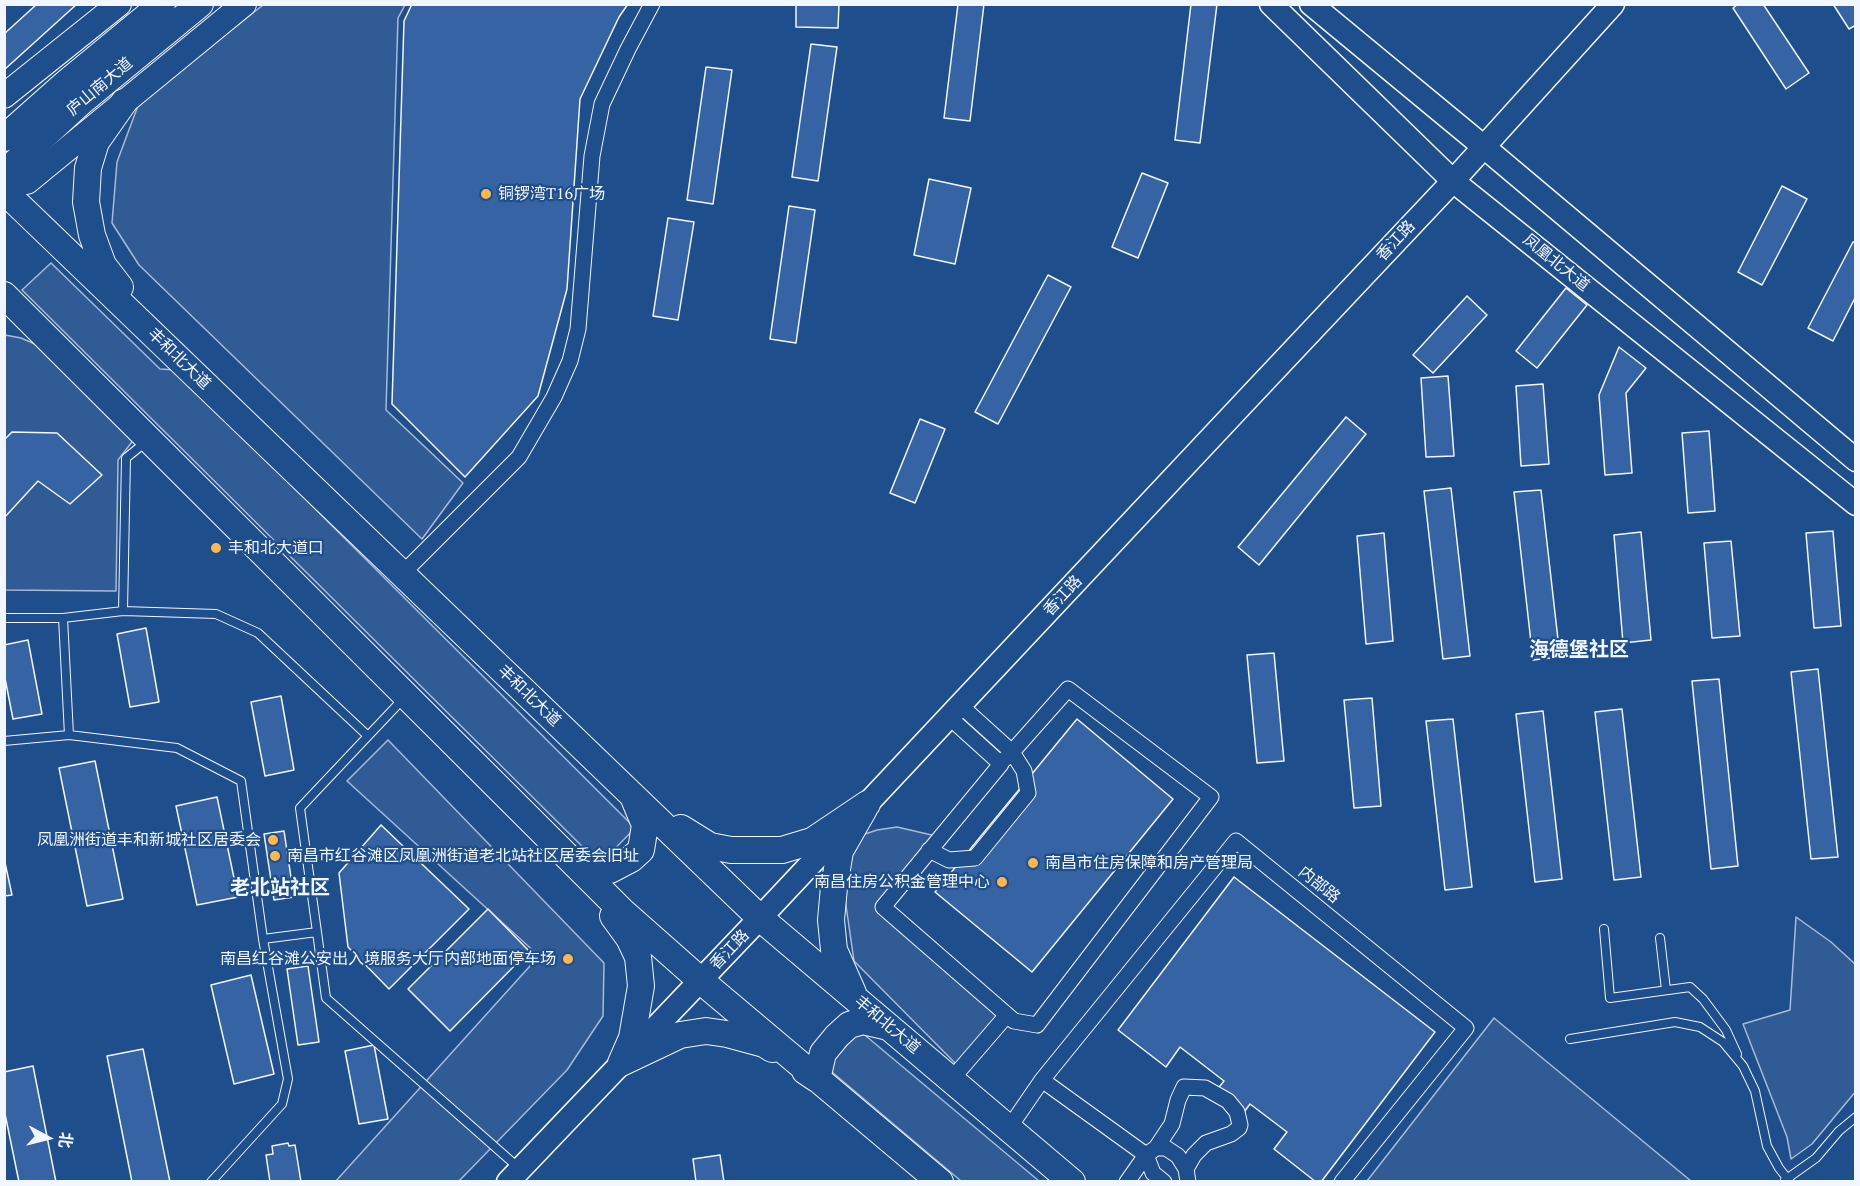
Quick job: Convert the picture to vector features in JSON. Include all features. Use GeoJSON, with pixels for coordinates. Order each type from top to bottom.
{"type":"FeatureCollection","features":[{"type":"Feature","properties":{"kind":"highway","name":"庐山南大道"},"geometry":{"type":"LineString","coordinates":[[4,138],[66,83],[162,4]]}},
{"type":"Feature","properties":{"kind":"highway","name":"庐山南大道"},"geometry":{"type":"LineString","coordinates":[[4,173],[81,102],[200,4]]}},
{"type":"Feature","properties":{"kind":"highway"},"geometry":{"type":"LineString","coordinates":[[124,102],[96,142],[88,168],[86,202],[92,235],[103,265],[161,342]]}},
{"type":"Feature","properties":{"kind":"highway","name":"丰和北大道"},"geometry":{"type":"LineString","coordinates":[[4,191],[760,918],[1072,1182]]}},
{"type":"Feature","properties":{"kind":"highway"},"geometry":{"type":"LineString","coordinates":[[4,295],[622,911],[700,980],[940,1182]]}},
{"type":"Feature","properties":{"kind":"highway"},"geometry":{"type":"LineString","coordinates":[[4,323],[46,337]]}},
{"type":"Feature","properties":{"kind":"highway"},"geometry":{"type":"LineString","coordinates":[[569,858],[592,867],[610,870],[631,859],[641,850],[645,825],[633,796]]}},
{"type":"Feature","properties":{"kind":"highway"},"geometry":{"type":"LineString","coordinates":[[633,796],[710,846],[730,850],[782,850],[812,841],[867,804]]}},
{"type":"Feature","properties":{"kind":"highway"},"geometry":{"type":"LineString","coordinates":[[855,998],[834,950],[831,920],[840,851],[867,804]]}},
{"type":"Feature","properties":{"kind":"highway"},"geometry":{"type":"LineString","coordinates":[[569,858],[629,938],[638,957],[641,986],[638,1013],[632,1038],[621,1063]]}},
{"type":"Feature","properties":{"kind":"highway"},"geometry":{"type":"LineString","coordinates":[[817,1078],[823,1053],[849,1026],[863,1021],[889,1027]]}},
{"type":"Feature","properties":{"kind":"highway"},"geometry":{"type":"LineString","coordinates":[[621,1063],[680,1035],[706,1031],[764,1044],[817,1078]]}},
{"type":"Feature","properties":{"kind":"main road"},"geometry":{"type":"LineString","coordinates":[[4,96],[119,4]]}},
{"type":"Feature","properties":{"kind":"main road"},"geometry":{"type":"LineString","coordinates":[[4,182],[27,182],[244,4]]}},
{"type":"Feature","properties":{"kind":"main road","name":"凤凰北大道"},"geometry":{"type":"LineString","coordinates":[[1271,4],[1453,180],[1856,504]]}},
{"type":"Feature","properties":{"kind":"main road"},"geometry":{"type":"LineString","coordinates":[[1311,4],[1856,460]]}},
{"type":"Feature","properties":{"kind":"main road","name":"香江路"},"geometry":{"type":"LineString","coordinates":[[514,1175],[955,711],[1484,147],[1613,4]]}},
{"type":"Feature","properties":{"kind":"street"},"geometry":{"type":"LineString","coordinates":[[402,574],[519,458],[554,397],[570,361],[578,329],[591,156],[602,104],[652,4]]}},
{"type":"Feature","properties":{"kind":"street"},"geometry":{"type":"LineString","coordinates":[[1068,689],[1211,796],[1037,1025],[1011,1018],[883,907],[1006,758],[1068,689]]}},
{"type":"Feature","properties":{"kind":"street"},"geometry":{"type":"LineString","coordinates":[[930,850],[949,860],[975,858],[1028,793],[1024,771],[1006,758],[955,711]]}},
{"type":"Feature","properties":{"kind":"street","name":"内部路"},"geometry":{"type":"LineString","coordinates":[[1009,1128],[1042,1080],[1236,841],[1466,1028],[1342,1182]]}},
{"type":"Feature","properties":{"kind":"street"},"geometry":{"type":"LineString","coordinates":[[955,1083],[1011,1018]]}},
{"type":"Feature","properties":{"kind":"street"},"geometry":{"type":"LineString","coordinates":[[1042,1080],[1151,1151],[1166,1148],[1178,1156],[1186,1175]]}},
{"type":"Feature","properties":{"kind":"street"},"geometry":{"type":"LineString","coordinates":[[1127,1182],[1172,1124],[1175,1108],[1184,1087],[1205,1088],[1228,1101],[1237,1112],[1240,1125],[1231,1134],[1206,1143],[1194,1155],[1186,1175]]}},
{"type":"Feature","properties":{"kind":"street"},"geometry":{"type":"LineString","coordinates":[[1151,1151],[1153,1173],[1164,1182]]}},
{"type":"Feature","properties":{"kind":"lane"},"geometry":{"type":"LineString","coordinates":[[123,611],[126,458],[149,439]]}},
{"type":"Feature","properties":{"kind":"lane"},"geometry":{"type":"LineString","coordinates":[[4,618],[63,618],[123,611],[216,614],[258,633],[368,736]]}},
{"type":"Feature","properties":{"kind":"lane"},"geometry":{"type":"LineString","coordinates":[[63,618],[69,735]]}},
{"type":"Feature","properties":{"kind":"lane"},"geometry":{"type":"LineString","coordinates":[[406,696],[300,808],[326,998],[514,1175]]}},
{"type":"Feature","properties":{"kind":"lane"},"geometry":{"type":"LineString","coordinates":[[4,741],[69,735],[177,748],[241,782],[263,939],[288,1079],[282,1104],[211,1182]]}},
{"type":"Feature","properties":{"kind":"lane"},"geometry":{"type":"LineString","coordinates":[[1604,929],[1610,998],[1690,987],[1703,999],[1726,1030],[1755,1091],[1767,1146],[1787,1180],[1816,1158],[1839,1131],[1856,1117]]}},
{"type":"Feature","properties":{"kind":"lane"},"geometry":{"type":"LineString","coordinates":[[263,939],[317,932]]}},
{"type":"Feature","properties":{"kind":"lane"},"geometry":{"type":"LineString","coordinates":[[1660,938],[1666,990]]}},
{"type":"Feature","properties":{"kind":"lane"},"geometry":{"type":"LineString","coordinates":[[1570,1039],[1675,1022],[1700,1028],[1723,1042],[1743,1066]]}},
{"type":"Feature","properties":{"kind":"shaded area"},"geometry":{"type":"Polygon","coordinates":[[[263,5],[405,5],[398,18],[386,410],[463,483],[422,539],[139,265],[112,223],[117,162],[139,103],[263,5]]]}},
{"type":"Feature","properties":{"kind":"shaded area"},"geometry":{"type":"Polygon","coordinates":[[[51,263],[160,369],[176,370],[635,828],[600,864],[22,290],[51,263]]]}},
{"type":"Feature","properties":{"kind":"shaded area"},"geometry":{"type":"Polygon","coordinates":[[[5,335],[21,338],[37,345],[135,438],[118,460],[116,591],[5,590],[5,335]]]}},
{"type":"Feature","properties":{"kind":"shaded area","name":"南昌红谷滩公安出入境服务大厅内部地面停车场"},"geometry":{"type":"Polygon","coordinates":[[[388,740],[604,963],[603,1016],[567,1070],[459,1181],[335,1182],[539,956],[347,781],[388,740]]]}},
{"type":"Feature","properties":{"kind":"shaded area"},"geometry":{"type":"Polygon","coordinates":[[[897,827],[936,836],[878,908],[1003,1011],[956,1064],[854,961],[841,871],[850,839],[877,830],[897,827]]]}},
{"type":"Feature","properties":{"kind":"shaded area"},"geometry":{"type":"Polygon","coordinates":[[[1796,917],[1831,942],[1855,964],[1856,1091],[1812,1144],[1791,1159],[1787,1137],[1743,1024],[1790,1010],[1796,917]]]}},
{"type":"Feature","properties":{"kind":"shaded area"},"geometry":{"type":"Polygon","coordinates":[[[1494,1018],[1691,1181],[1367,1181],[1494,1018]]]}},
{"type":"Feature","properties":{"kind":"shaded area"},"geometry":{"type":"Polygon","coordinates":[[[860,1031],[1039,1181],[961,1181],[826,1067],[860,1031]]]}},
{"type":"Feature","properties":{"kind":"building"},"geometry":{"type":"Polygon","coordinates":[[[37,4],[77,4],[4,70],[4,34],[37,4]]]}},
{"type":"Feature","properties":{"kind":"building","name":"铜锣湾T16广场"},"geometry":{"type":"Polygon","coordinates":[[[412,4],[628,4],[619,17],[580,99],[567,289],[538,396],[465,477],[392,404],[404,21],[412,4]]]}},
{"type":"Feature","properties":{"kind":"building"},"geometry":{"type":"Polygon","coordinates":[[[796,4],[839,4],[838,28],[796,27],[796,4]]]}},
{"type":"Feature","properties":{"kind":"building"},"geometry":{"type":"Polygon","coordinates":[[[958,4],[984,4],[970,121],[944,118],[958,4]]]}},
{"type":"Feature","properties":{"kind":"building"},"geometry":{"type":"Polygon","coordinates":[[[1191,4],[1217,4],[1200,143],[1175,140],[1191,4]]]}},
{"type":"Feature","properties":{"kind":"building"},"geometry":{"type":"Polygon","coordinates":[[[1738,4],[1763,4],[1809,73],[1786,89],[1733,8],[1738,4]]]}},
{"type":"Feature","properties":{"kind":"building"},"geometry":{"type":"Polygon","coordinates":[[[1833,4],[1856,4],[1856,25],[1849,29],[1833,4]]]}},
{"type":"Feature","properties":{"kind":"building"},"geometry":{"type":"Polygon","coordinates":[[[811,44],[837,47],[818,181],[792,177],[811,44]]]}},
{"type":"Feature","properties":{"kind":"building"},"geometry":{"type":"Polygon","coordinates":[[[706,67],[732,70],[713,204],[687,200],[706,67]]]}},
{"type":"Feature","properties":{"kind":"building"},"geometry":{"type":"Polygon","coordinates":[[[1142,173],[1168,183],[1138,258],[1112,247],[1142,173]]]}},
{"type":"Feature","properties":{"kind":"building"},"geometry":{"type":"Polygon","coordinates":[[[929,179],[971,188],[955,264],[914,255],[929,179]]]}},
{"type":"Feature","properties":{"kind":"building"},"geometry":{"type":"Polygon","coordinates":[[[1782,186],[1807,199],[1762,285],[1738,272],[1782,186]]]}},
{"type":"Feature","properties":{"kind":"building"},"geometry":{"type":"Polygon","coordinates":[[[789,206],[815,210],[796,343],[770,339],[789,206]]]}},
{"type":"Feature","properties":{"kind":"building"},"geometry":{"type":"Polygon","coordinates":[[[668,218],[694,222],[678,320],[653,316],[668,218]]]}},
{"type":"Feature","properties":{"kind":"building"},"geometry":{"type":"Polygon","coordinates":[[[1853,242],[1856,243],[1856,296],[1833,341],[1808,328],[1853,242]]]}},
{"type":"Feature","properties":{"kind":"building"},"geometry":{"type":"Polygon","coordinates":[[[1048,275],[1071,287],[998,424],[975,412],[1048,275]]]}},
{"type":"Feature","properties":{"kind":"building"},"geometry":{"type":"Polygon","coordinates":[[[1566,288],[1587,305],[1537,368],[1516,351],[1566,288]]]}},
{"type":"Feature","properties":{"kind":"building"},"geometry":{"type":"Polygon","coordinates":[[[1467,296],[1487,315],[1433,373],[1413,355],[1467,296]]]}},
{"type":"Feature","properties":{"kind":"building"},"geometry":{"type":"Polygon","coordinates":[[[1619,347],[1646,368],[1626,393],[1632,473],[1605,475],[1599,395],[1619,347]]]}},
{"type":"Feature","properties":{"kind":"building"},"geometry":{"type":"Polygon","coordinates":[[[1448,376],[1454,456],[1426,457],[1421,378],[1448,376]]]}},
{"type":"Feature","properties":{"kind":"building"},"geometry":{"type":"Polygon","coordinates":[[[1543,384],[1549,464],[1521,466],[1516,386],[1543,384]]]}},
{"type":"Feature","properties":{"kind":"building"},"geometry":{"type":"Polygon","coordinates":[[[1346,417],[1366,434],[1259,565],[1238,547],[1346,417]]]}},
{"type":"Feature","properties":{"kind":"building"},"geometry":{"type":"Polygon","coordinates":[[[920,419],[945,429],[915,503],[890,493],[920,419]]]}},
{"type":"Feature","properties":{"kind":"building"},"geometry":{"type":"Polygon","coordinates":[[[1709,431],[1715,511],[1688,513],[1682,433],[1709,431]]]}},
{"type":"Feature","properties":{"kind":"building"},"geometry":{"type":"Polygon","coordinates":[[[12,432],[57,433],[102,475],[70,504],[38,481],[4,518],[4,440],[12,432]]]}},
{"type":"Feature","properties":{"kind":"building"},"geometry":{"type":"Polygon","coordinates":[[[1451,488],[1470,656],[1443,659],[1424,491],[1451,488]]]}},
{"type":"Feature","properties":{"kind":"building"},"geometry":{"type":"Polygon","coordinates":[[[1541,490],[1560,657],[1533,660],[1514,492],[1541,490]]]}},
{"type":"Feature","properties":{"kind":"building"},"geometry":{"type":"Polygon","coordinates":[[[1833,531],[1841,626],[1814,628],[1806,533],[1833,531]]]}},
{"type":"Feature","properties":{"kind":"building"},"geometry":{"type":"Polygon","coordinates":[[[1641,532],[1651,640],[1623,643],[1614,535],[1641,532]]]}},
{"type":"Feature","properties":{"kind":"building"},"geometry":{"type":"Polygon","coordinates":[[[1384,533],[1393,641],[1366,644],[1357,536],[1384,533]]]}},
{"type":"Feature","properties":{"kind":"building"},"geometry":{"type":"Polygon","coordinates":[[[1731,541],[1740,636],[1712,638],[1704,543],[1731,541]]]}},
{"type":"Feature","properties":{"kind":"building"},"geometry":{"type":"Polygon","coordinates":[[[146,628],[159,702],[130,707],[117,634],[146,628]]]}},
{"type":"Feature","properties":{"kind":"building"},"geometry":{"type":"Polygon","coordinates":[[[28,640],[42,714],[13,719],[4,673],[4,645],[28,640]]]}},
{"type":"Feature","properties":{"kind":"building"},"geometry":{"type":"Polygon","coordinates":[[[1274,653],[1284,761],[1257,763],[1247,655],[1274,653]]]}},
{"type":"Feature","properties":{"kind":"building"},"geometry":{"type":"Polygon","coordinates":[[[1818,669],[1838,857],[1811,859],[1791,672],[1818,669]]]}},
{"type":"Feature","properties":{"kind":"building"},"geometry":{"type":"Polygon","coordinates":[[[1719,679],[1738,866],[1711,869],[1692,681],[1719,679]]]}},
{"type":"Feature","properties":{"kind":"building"},"geometry":{"type":"Polygon","coordinates":[[[281,696],[294,770],[265,776],[251,702],[281,696]]]}},
{"type":"Feature","properties":{"kind":"building"},"geometry":{"type":"Polygon","coordinates":[[[1372,698],[1381,806],[1354,808],[1344,700],[1372,698]]]}},
{"type":"Feature","properties":{"kind":"building"},"geometry":{"type":"Polygon","coordinates":[[[1622,709],[1641,877],[1614,880],[1595,712],[1622,709]]]}},
{"type":"Feature","properties":{"kind":"building"},"geometry":{"type":"Polygon","coordinates":[[[1543,711],[1562,879],[1535,882],[1516,714],[1543,711]]]}},
{"type":"Feature","properties":{"kind":"building"},"geometry":{"type":"Polygon","coordinates":[[[1077,719],[1173,799],[1032,972],[935,892],[1077,719]]]}},
{"type":"Feature","properties":{"kind":"building"},"geometry":{"type":"Polygon","coordinates":[[[1453,719],[1472,887],[1445,890],[1426,721],[1453,719]]]}},
{"type":"Feature","properties":{"kind":"building"},"geometry":{"type":"Polygon","coordinates":[[[95,761],[123,899],[87,906],[59,768],[95,761]]]}},
{"type":"Feature","properties":{"kind":"building"},"geometry":{"type":"Polygon","coordinates":[[[217,797],[238,897],[197,905],[176,806],[217,797]]]}},
{"type":"Feature","properties":{"kind":"building"},"geometry":{"type":"Polygon","coordinates":[[[381,825],[469,909],[389,989],[348,947],[339,873],[381,825]]]}},
{"type":"Feature","properties":{"kind":"building"},"geometry":{"type":"Polygon","coordinates":[[[284,831],[294,897],[274,900],[264,834],[284,831]]]}},
{"type":"Feature","properties":{"kind":"building"},"geometry":{"type":"Polygon","coordinates":[[[4,858],[12,895],[4,896],[4,858]]]}},
{"type":"Feature","properties":{"kind":"building"},"geometry":{"type":"Polygon","coordinates":[[[1234,877],[1435,1032],[1321,1182],[1316,1182],[1274,1149],[1287,1132],[1250,1104],[1239,1119],[1211,1097],[1224,1081],[1180,1047],[1166,1067],[1118,1030],[1234,877]]]}},
{"type":"Feature","properties":{"kind":"building"},"geometry":{"type":"Polygon","coordinates":[[[488,909],[529,951],[450,1031],[408,989],[488,909]]]}},
{"type":"Feature","properties":{"kind":"building"},"geometry":{"type":"Polygon","coordinates":[[[308,966],[319,1042],[298,1045],[287,969],[308,966]]]}},
{"type":"Feature","properties":{"kind":"building"},"geometry":{"type":"Polygon","coordinates":[[[251,975],[274,1074],[234,1084],[211,985],[251,975]]]}},
{"type":"Feature","properties":{"kind":"building"},"geometry":{"type":"Polygon","coordinates":[[[374,1045],[388,1119],[359,1124],[345,1051],[374,1045]]]}},
{"type":"Feature","properties":{"kind":"building"},"geometry":{"type":"Polygon","coordinates":[[[143,1049],[170,1182],[132,1182],[107,1056],[143,1049]]]}},
{"type":"Feature","properties":{"kind":"building"},"geometry":{"type":"Polygon","coordinates":[[[33,1066],[56,1182],[19,1182],[4,1109],[4,1072],[33,1066]]]}},
{"type":"Feature","properties":{"kind":"building"},"geometry":{"type":"Polygon","coordinates":[[[288,1143],[289,1146],[295,1145],[301,1182],[270,1182],[266,1155],[273,1154],[272,1146],[288,1143]]]}},
{"type":"Feature","properties":{"kind":"building"},"geometry":{"type":"Polygon","coordinates":[[[720,1155],[724,1182],[696,1182],[693,1159],[720,1155]]]}},
{"type":"Feature","properties":{"kind":"place","name":"铜锣湾T16广场"},"geometry":{"type":"Point","coordinates":[486,194]}},
{"type":"Feature","properties":{"kind":"place","name":"丰和北大道口"},"geometry":{"type":"Point","coordinates":[216,548]}},
{"type":"Feature","properties":{"kind":"place","name":"凤凰洲街道丰和新城社区居委会"},"geometry":{"type":"Point","coordinates":[273,840]}},
{"type":"Feature","properties":{"kind":"place","name":"南昌市红谷滩区凤凰洲街道老北站社区居委会旧址"},"geometry":{"type":"Point","coordinates":[275,856]}},
{"type":"Feature","properties":{"kind":"place","name":"南昌市住房保障和房产管理局"},"geometry":{"type":"Point","coordinates":[1033,863]}},
{"type":"Feature","properties":{"kind":"place","name":"南昌住房公积金管理中心"},"geometry":{"type":"Point","coordinates":[1002,882]}},
{"type":"Feature","properties":{"kind":"place","name":"南昌红谷滩公安出入境服务大厅内部地面停车场"},"geometry":{"type":"Point","coordinates":[568,959]}},
{"type":"Feature","properties":{"kind":"district","name":"海德堡社区"},"geometry":{"type":"Point","coordinates":[1579,650]}},
{"type":"Feature","properties":{"kind":"district","name":"老北站社区"},"geometry":{"type":"Point","coordinates":[280,888]}}]}
